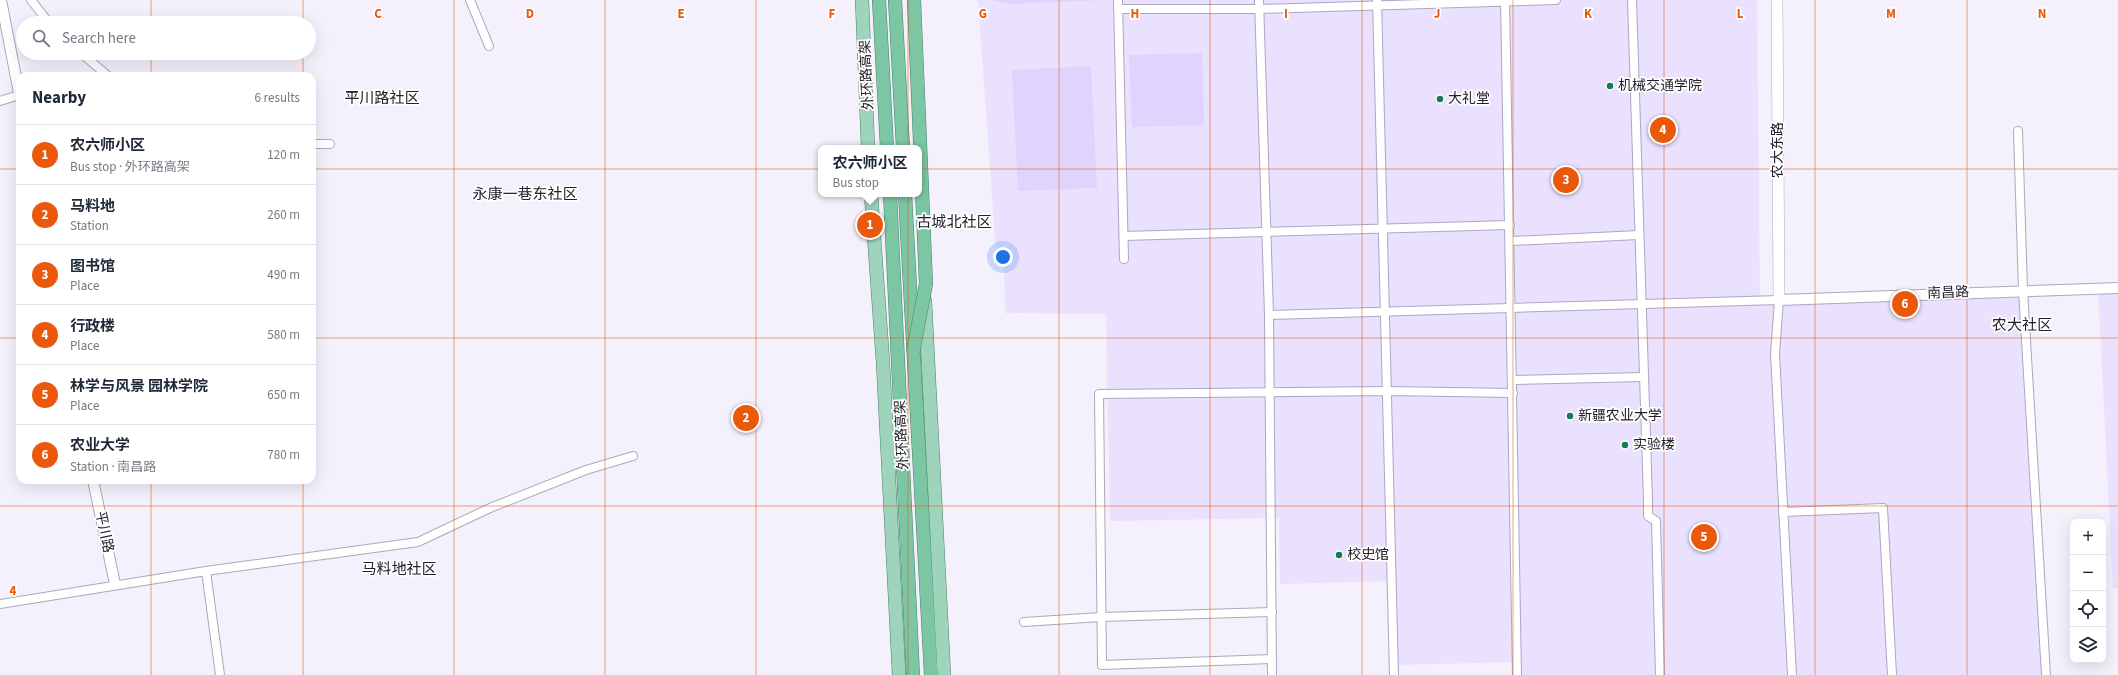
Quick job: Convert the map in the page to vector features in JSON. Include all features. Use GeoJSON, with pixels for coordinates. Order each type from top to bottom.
{"type":"FeatureCollection","features":[{"type":"Feature","properties":{"kind":"highway","name":"外环路高架"},"geometry":{"type":"LineString","coordinates":[[879,0],[887,145]]}},
{"type":"Feature","properties":{"kind":"highway"},"geometry":{"type":"LineString","coordinates":[[895,0],[903,145]]}},
{"type":"Feature","properties":{"kind":"highway"},"geometry":{"type":"LineString","coordinates":[[914,0],[920,145]]}},
{"type":"Feature","properties":{"kind":"highway"},"geometry":{"type":"LineString","coordinates":[[913,352],[926,284],[922,189]]}},
{"type":"Feature","properties":{"kind":"highway","name":"外环路高架"},"geometry":{"type":"LineString","coordinates":[[890,197],[913,675]]}},
{"type":"Feature","properties":{"kind":"highway","name":"外环路高架"},"geometry":{"type":"LineString","coordinates":[[905,197],[931,675]]}},
{"type":"Feature","properties":{"kind":"main road"},"geometry":{"type":"LineString","coordinates":[[862,0],[868,145]]}},
{"type":"Feature","properties":{"kind":"main road"},"geometry":{"type":"LineString","coordinates":[[909,0],[916,54],[919,145]]}},
{"type":"Feature","properties":{"kind":"main road","name":"农大东路"},"geometry":{"type":"LineString","coordinates":[[1776,0],[1779,300]]}},
{"type":"Feature","properties":{"kind":"main road"},"geometry":{"type":"LineString","coordinates":[[871,197],[883,363],[899,675]]}},
{"type":"Feature","properties":{"kind":"main road"},"geometry":{"type":"LineString","coordinates":[[921,197],[927,348],[944,675]]}},
{"type":"Feature","properties":{"kind":"street"},"geometry":{"type":"LineString","coordinates":[[1,0],[16,77]]}},
{"type":"Feature","properties":{"kind":"street"},"geometry":{"type":"LineString","coordinates":[[31,0],[44,16]]}},
{"type":"Feature","properties":{"kind":"street"},"geometry":{"type":"LineString","coordinates":[[470,0],[489,46]]}},
{"type":"Feature","properties":{"kind":"street"},"geometry":{"type":"LineString","coordinates":[[1118,0],[1124,259]]}},
{"type":"Feature","properties":{"kind":"street"},"geometry":{"type":"LineString","coordinates":[[1259,0],[1268,232],[1272,675]]}},
{"type":"Feature","properties":{"kind":"street"},"geometry":{"type":"LineString","coordinates":[[1118,9],[1259,9],[1377,3],[1556,0]]}},
{"type":"Feature","properties":{"kind":"street"},"geometry":{"type":"LineString","coordinates":[[1632,0],[1648,516],[1656,521],[1660,675]]}},
{"type":"Feature","properties":{"kind":"street"},"geometry":{"type":"LineString","coordinates":[[1506,1],[1518,675]]}},
{"type":"Feature","properties":{"kind":"street"},"geometry":{"type":"LineString","coordinates":[[1377,3],[1394,675]]}},
{"type":"Feature","properties":{"kind":"street"},"geometry":{"type":"LineString","coordinates":[[89,60],[103,72]]}},
{"type":"Feature","properties":{"kind":"street"},"geometry":{"type":"LineString","coordinates":[[0,101],[16,98]]}},
{"type":"Feature","properties":{"kind":"street"},"geometry":{"type":"LineString","coordinates":[[2018,131],[2023,290],[2046,675]]}},
{"type":"Feature","properties":{"kind":"street"},"geometry":{"type":"LineString","coordinates":[[316,144],[330,144]]}},
{"type":"Feature","properties":{"kind":"street"},"geometry":{"type":"LineString","coordinates":[[1124,236],[1510,225]]}},
{"type":"Feature","properties":{"kind":"street"},"geometry":{"type":"LineString","coordinates":[[1511,241],[1639,235]]}},
{"type":"Feature","properties":{"kind":"street","name":"南昌路"},"geometry":{"type":"LineString","coordinates":[[1779,300],[2023,290],[2118,288]]}},
{"type":"Feature","properties":{"kind":"street"},"geometry":{"type":"LineString","coordinates":[[1269,315],[1779,300],[1775,354],[1792,675]]}},
{"type":"Feature","properties":{"kind":"street"},"geometry":{"type":"LineString","coordinates":[[1513,380],[1643,377]]}},
{"type":"Feature","properties":{"kind":"street"},"geometry":{"type":"LineString","coordinates":[[1272,659],[1102,665],[1099,394],[1387,391],[1513,393]]}},
{"type":"Feature","properties":{"kind":"street"},"geometry":{"type":"LineString","coordinates":[[0,604],[115,584],[418,542],[490,508],[586,470],[633,456]]}},
{"type":"Feature","properties":{"kind":"street","name":"平川路"},"geometry":{"type":"LineString","coordinates":[[94,484],[115,584]]}},
{"type":"Feature","properties":{"kind":"street"},"geometry":{"type":"LineString","coordinates":[[1783,512],[1882,508],[1892,675]]}},
{"type":"Feature","properties":{"kind":"street"},"geometry":{"type":"LineString","coordinates":[[206,571],[220,675]]}},
{"type":"Feature","properties":{"kind":"street"},"geometry":{"type":"LineString","coordinates":[[1024,622],[1101,617],[1272,612]]}},
{"type":"Feature","properties":{"kind":"shaded area","name":"新疆农业大学"},"geometry":{"type":"Polygon","coordinates":[[[978,0],[1757,0],[1760,301],[2023,290],[2048,675],[1517,675],[1517,662],[1394,665],[1392,581],[1280,584],[1279,518],[1110,521],[1106,314],[1005,313],[1004,252],[996,252],[978,0]]]}},
{"type":"Feature","properties":{"kind":"shaded area"},"geometry":{"type":"Polygon","coordinates":[[[991,0],[1104,0],[1008,4],[991,0]]]}},
{"type":"Feature","properties":{"kind":"shaded area"},"geometry":{"type":"Polygon","coordinates":[[[1202,53],[1204,125],[1132,127],[1129,55],[1202,53]]]}},
{"type":"Feature","properties":{"kind":"shaded area"},"geometry":{"type":"Polygon","coordinates":[[[1091,66],[1097,188],[1018,191],[1012,70],[1091,66]]]}},
{"type":"Feature","properties":{"kind":"shaded area"},"geometry":{"type":"Polygon","coordinates":[[[2098,288],[2118,288],[2118,588],[2113,588],[2098,288]]]}},
{"type":"Feature","properties":{"kind":"place","name":"机械交通学院"},"geometry":{"type":"Point","coordinates":[1610,86]}},
{"type":"Feature","properties":{"kind":"place","name":"大礼堂"},"geometry":{"type":"Point","coordinates":[1440,99]}},
{"type":"Feature","properties":{"kind":"place","name":"行政楼"},"geometry":{"type":"Point","coordinates":[1663,130]}},
{"type":"Feature","properties":{"kind":"place","name":"图书馆"},"geometry":{"type":"Point","coordinates":[1566,180]}},
{"type":"Feature","properties":{"kind":"place","name":"农六师小区"},"geometry":{"type":"Point","coordinates":[870,225]}},
{"type":"Feature","properties":{"kind":"place","name":"农业大学"},"geometry":{"type":"Point","coordinates":[1905,304]}},
{"type":"Feature","properties":{"kind":"place","name":"新疆农业大学"},"geometry":{"type":"Point","coordinates":[1570,416]}},
{"type":"Feature","properties":{"kind":"place","name":"马料地"},"geometry":{"type":"Point","coordinates":[746,418]}},
{"type":"Feature","properties":{"kind":"place","name":"实验楼"},"geometry":{"type":"Point","coordinates":[1625,445]}},
{"type":"Feature","properties":{"kind":"place","name":"林学与风景 园林学院"},"geometry":{"type":"Point","coordinates":[1704,537]}},
{"type":"Feature","properties":{"kind":"place","name":"校史馆"},"geometry":{"type":"Point","coordinates":[1339,555]}},
{"type":"Feature","properties":{"kind":"district","name":"平川路社区"},"geometry":{"type":"Point","coordinates":[382,98]}},
{"type":"Feature","properties":{"kind":"district","name":"永康一巷东社区"},"geometry":{"type":"Point","coordinates":[525,194]}},
{"type":"Feature","properties":{"kind":"district","name":"古城北社区"},"geometry":{"type":"Point","coordinates":[954,222]}},
{"type":"Feature","properties":{"kind":"district","name":"农大社区"},"geometry":{"type":"Point","coordinates":[2022,325]}},
{"type":"Feature","properties":{"kind":"district","name":"马料地社区"},"geometry":{"type":"Point","coordinates":[399,569]}}]}
